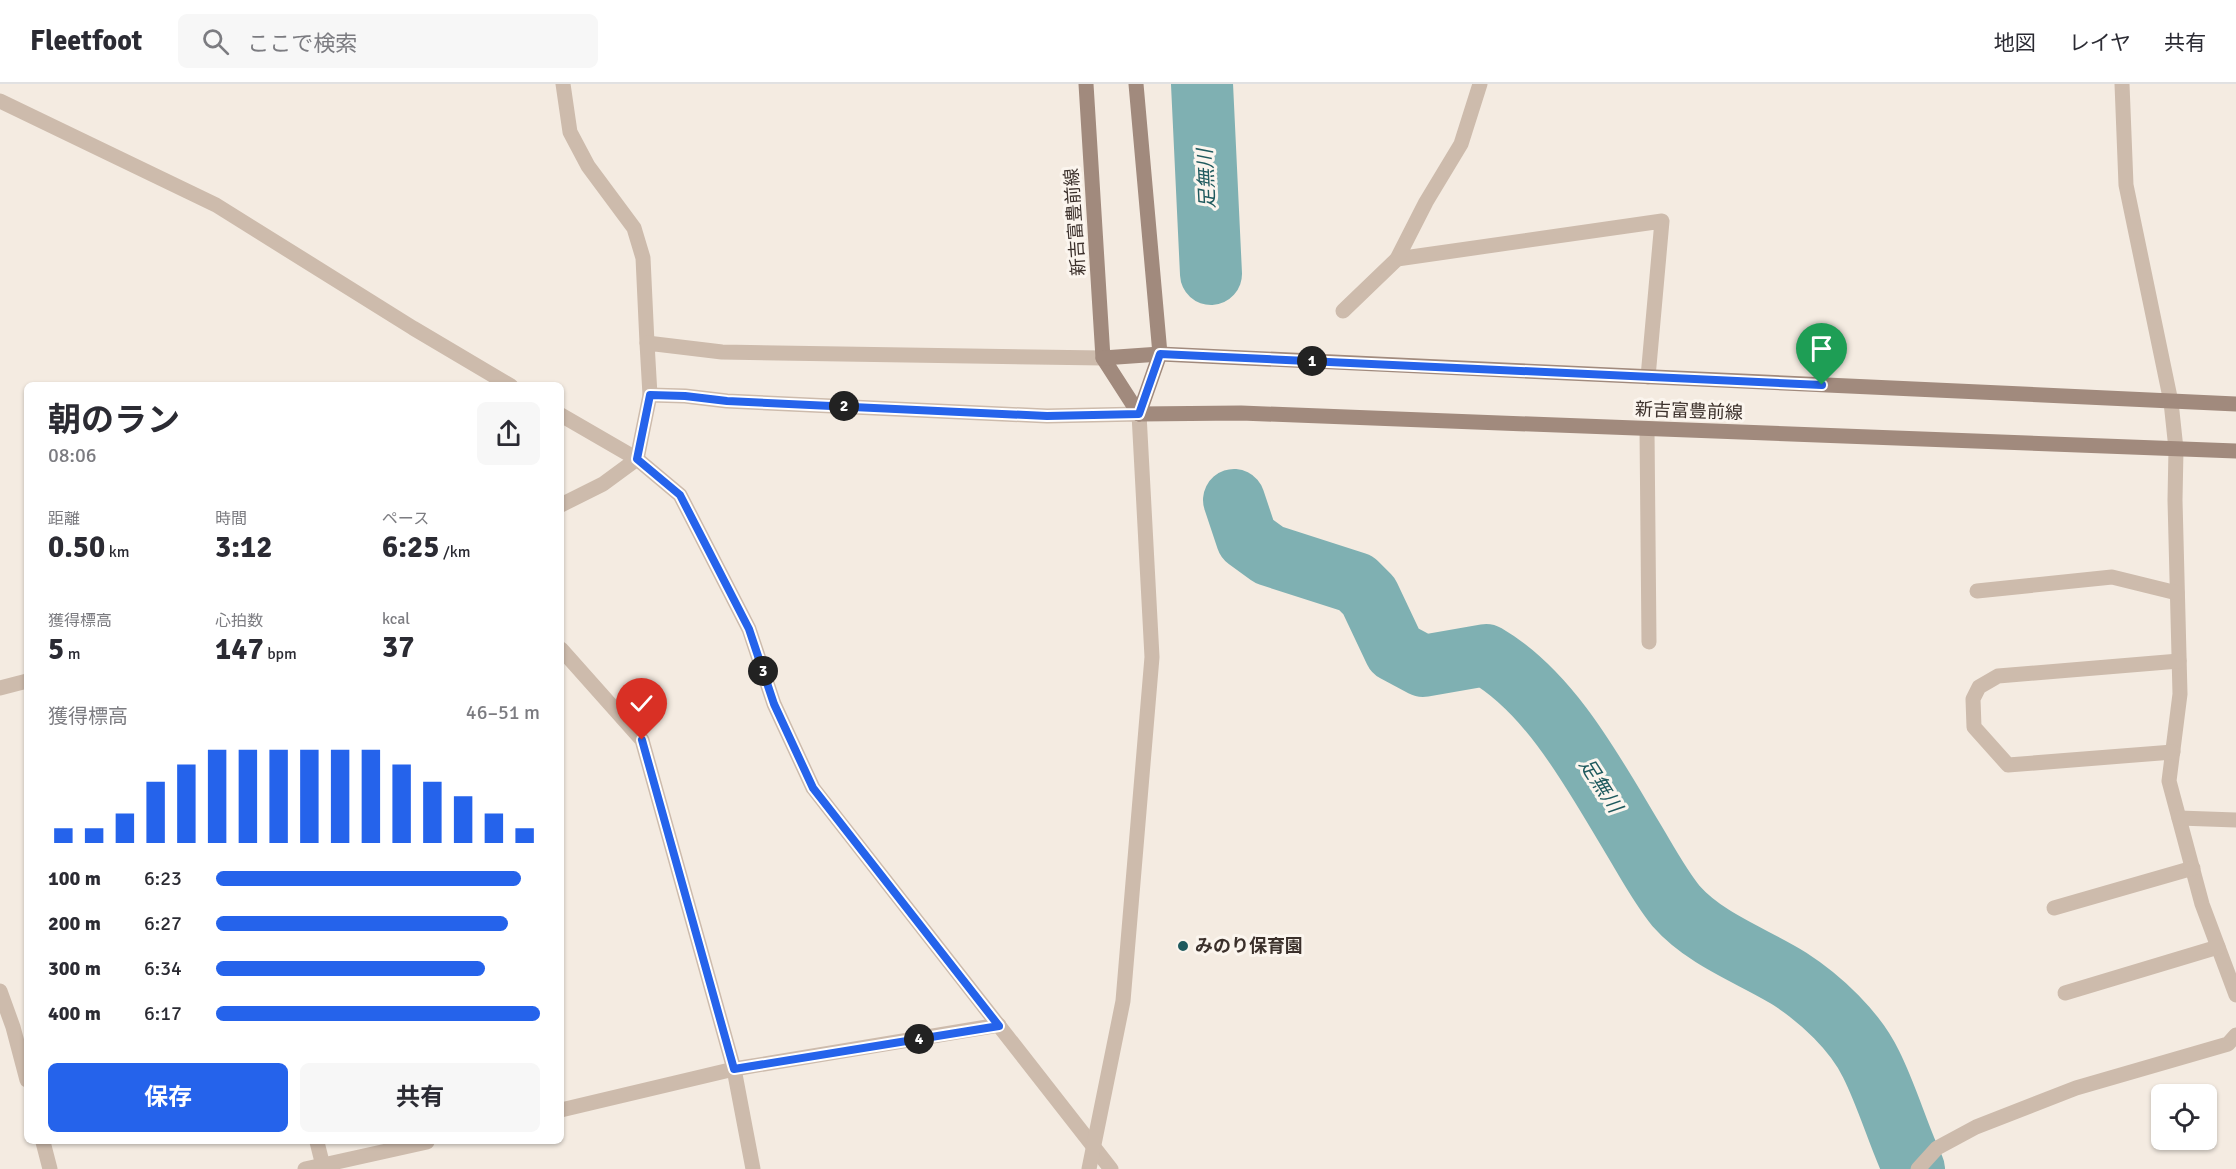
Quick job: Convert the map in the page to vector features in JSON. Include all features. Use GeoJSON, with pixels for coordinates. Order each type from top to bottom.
{"type":"FeatureCollection","features":[{"type":"Feature","properties":{"kind":"main road","name":"新吉富豊前線"},"geometry":{"type":"LineString","coordinates":[[1086,84],[1103,358],[1139,414],[1241,413],[2236,451]]}},
{"type":"Feature","properties":{"kind":"main road"},"geometry":{"type":"LineString","coordinates":[[1137,84],[1160,354],[1139,414]]}},
{"type":"Feature","properties":{"kind":"main road","name":"新吉富豊前線"},"geometry":{"type":"LineString","coordinates":[[1103,358],[1160,354],[2236,404]]}},
{"type":"Feature","properties":{"kind":"street"},"geometry":{"type":"LineString","coordinates":[[563,84],[570,132],[588,166],[634,228],[643,258],[650,395],[637,459],[603,484],[564,504]]}},
{"type":"Feature","properties":{"kind":"street"},"geometry":{"type":"LineString","coordinates":[[1343,311],[1397,259],[1426,202],[1461,144],[1480,84]]}},
{"type":"Feature","properties":{"kind":"street"},"geometry":{"type":"LineString","coordinates":[[2122,84],[2126,185],[2171,402],[2176,449],[2180,694],[2169,781],[2202,904],[2236,995]]}},
{"type":"Feature","properties":{"kind":"street"},"geometry":{"type":"LineString","coordinates":[[0,101],[216,206],[504,382]]}},
{"type":"Feature","properties":{"kind":"street"},"geometry":{"type":"LineString","coordinates":[[1397,259],[1662,221],[1648,377]]}},
{"type":"Feature","properties":{"kind":"street"},"geometry":{"type":"LineString","coordinates":[[647,343],[722,352],[1103,358]]}},
{"type":"Feature","properties":{"kind":"street"},"geometry":{"type":"LineString","coordinates":[[650,395],[727,401],[1047,416],[1139,414],[1152,657],[1123,1001],[1089,1169]]}},
{"type":"Feature","properties":{"kind":"street"},"geometry":{"type":"LineString","coordinates":[[564,417],[637,459],[680,495],[749,629],[774,704],[813,788],[1111,1169]]}},
{"type":"Feature","properties":{"kind":"street"},"geometry":{"type":"LineString","coordinates":[[1647,429],[1649,642]]}},
{"type":"Feature","properties":{"kind":"street"},"geometry":{"type":"LineString","coordinates":[[1977,591],[2112,577],[2177,592]]}},
{"type":"Feature","properties":{"kind":"street"},"geometry":{"type":"LineString","coordinates":[[564,652],[642,740],[734,1069],[753,1169]]}},
{"type":"Feature","properties":{"kind":"street"},"geometry":{"type":"LineString","coordinates":[[2173,752],[2008,765],[1974,727],[1972,699],[1979,687],[1998,676],[2179,661]]}},
{"type":"Feature","properties":{"kind":"street"},"geometry":{"type":"LineString","coordinates":[[0,688],[24,682]]}},
{"type":"Feature","properties":{"kind":"street"},"geometry":{"type":"LineString","coordinates":[[2179,818],[2236,820]]}},
{"type":"Feature","properties":{"kind":"street"},"geometry":{"type":"LineString","coordinates":[[2054,908],[2193,868]]}},
{"type":"Feature","properties":{"kind":"street"},"geometry":{"type":"LineString","coordinates":[[2065,993],[2218,947]]}},
{"type":"Feature","properties":{"kind":"street"},"geometry":{"type":"LineString","coordinates":[[0,991],[24,1069]]}},
{"type":"Feature","properties":{"kind":"street"},"geometry":{"type":"LineString","coordinates":[[564,1109],[734,1069],[999,1026]]}},
{"type":"Feature","properties":{"kind":"street"},"geometry":{"type":"LineString","coordinates":[[1918,1169],[1937,1148],[1976,1127],[2076,1088],[2228,1044],[2236,1035]]}},
{"type":"Feature","properties":{"kind":"street"},"geometry":{"type":"LineString","coordinates":[[44,1144],[50,1169]]}},
{"type":"Feature","properties":{"kind":"street"},"geometry":{"type":"LineString","coordinates":[[318,1144],[323,1166]]}},
{"type":"Feature","properties":{"kind":"street"},"geometry":{"type":"LineString","coordinates":[[305,1169],[418,1144]]}},
{"type":"Feature","properties":{"kind":"waterway","name":"足無川"},"geometry":{"type":"LineString","coordinates":[[1202,84],[1211,274]]}},
{"type":"Feature","properties":{"kind":"waterway","name":"足無川"},"geometry":{"type":"LineString","coordinates":[[1234,500],[1247,539],[1269,555],[1356,583],[1369,596],[1395,651],[1423,666],[1486,655],[1509,671],[1531,691],[1551,713],[1586,762],[1658,881],[1676,906],[1701,929],[1802,987],[1847,1028],[1871,1064],[1914,1169]]}},
{"type":"Feature","properties":{"kind":"place","name":"みのり保育園"},"geometry":{"type":"Point","coordinates":[1183,946]}},
{"type":"Feature","properties":{"kind":"route"},"geometry":{"type":"LineString","coordinates":[[642,740],[734,1069],[999,1026],[813,788],[774,704],[749,629],[680,495],[637,459],[650,395],[727,401],[1047,416],[1139,414],[1160,354],[1822,385]]}}]}
